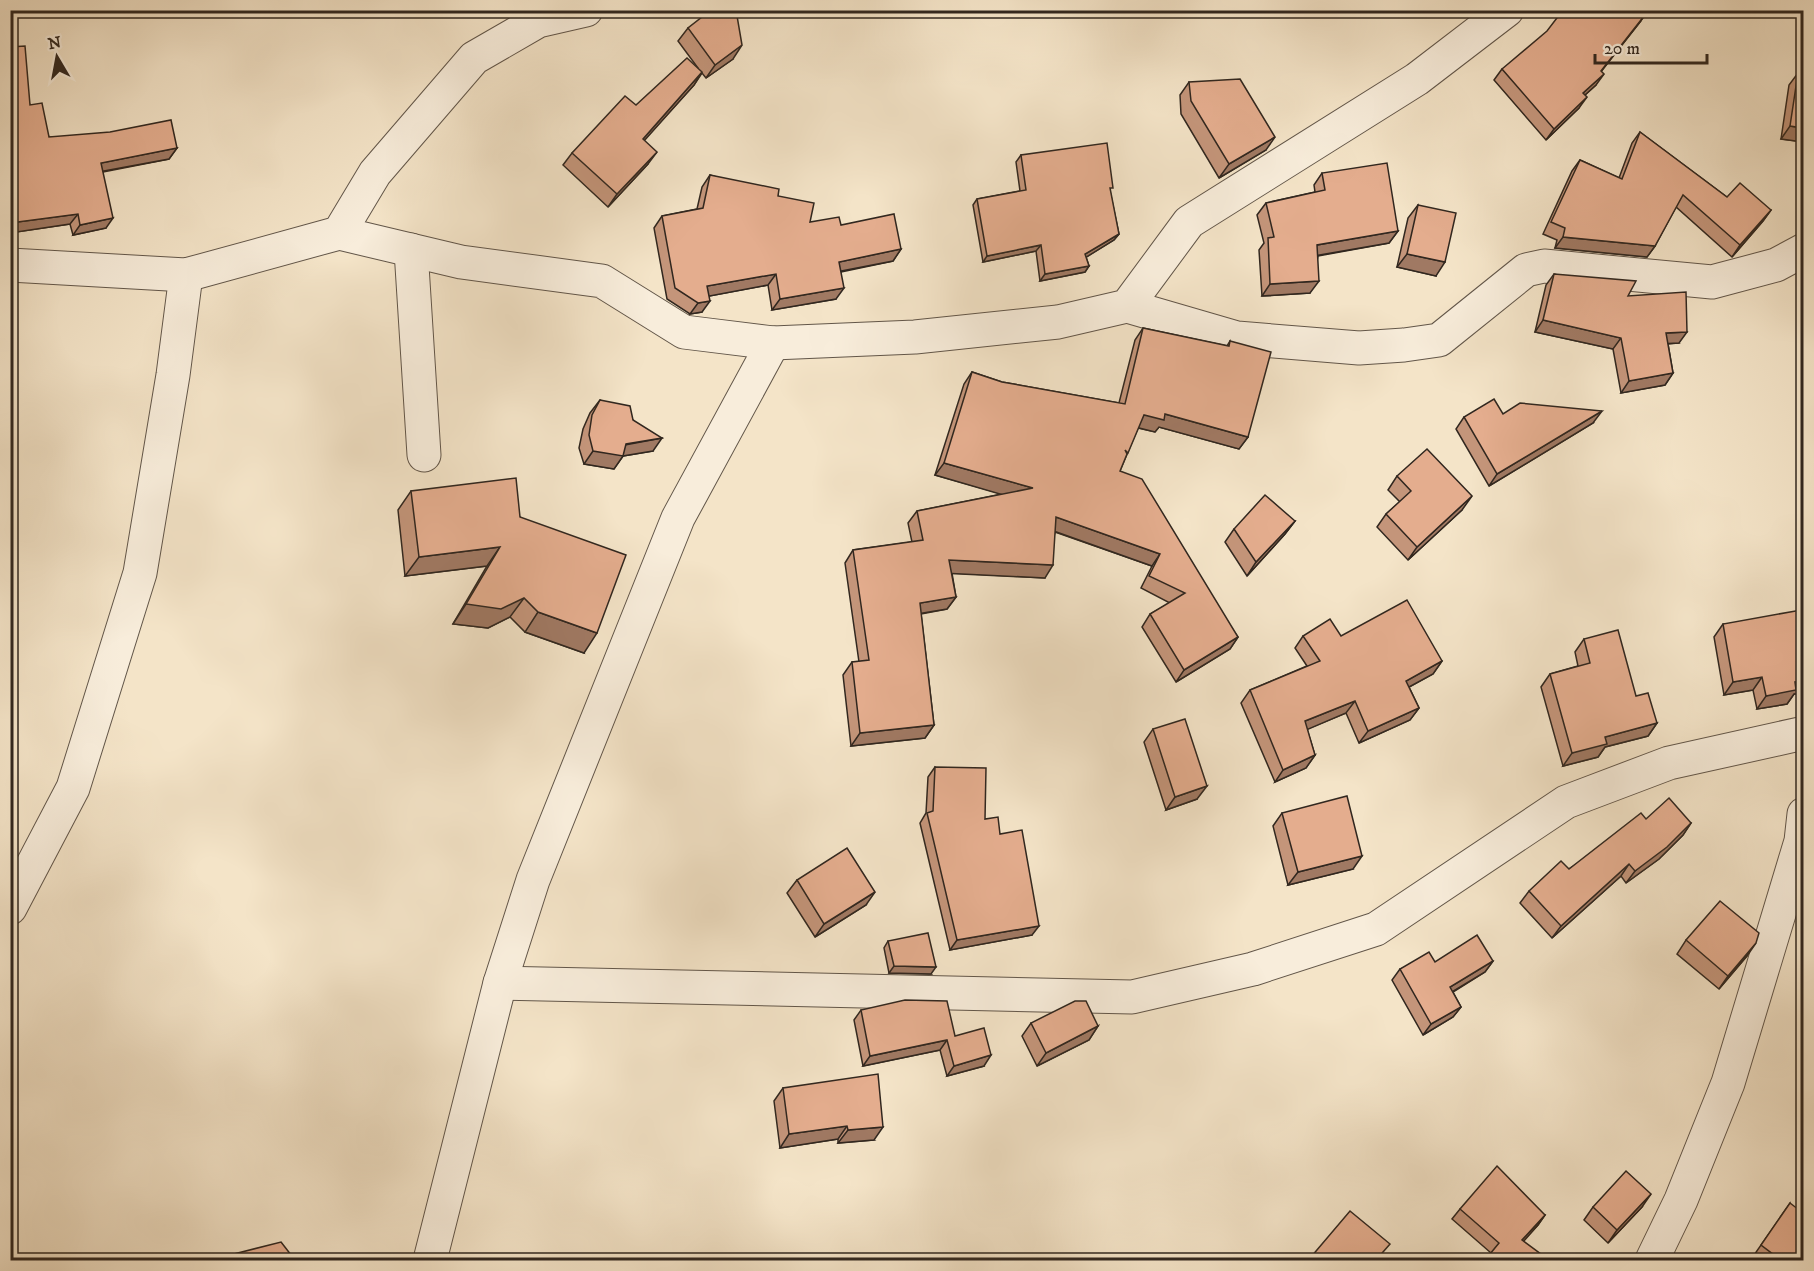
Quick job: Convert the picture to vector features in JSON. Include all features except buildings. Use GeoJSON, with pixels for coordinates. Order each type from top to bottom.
{"type":"FeatureCollection","features":[{"type":"Feature","properties":{"kind":"street"},"geometry":{"type":"LineString","coordinates":[[339,233],[375,172],[474,58],[538,21],[586,10]]}},
{"type":"Feature","properties":{"kind":"street"},"geometry":{"type":"LineString","coordinates":[[1127,306],[1189,222],[1417,79],[1507,10]]}},
{"type":"Feature","properties":{"kind":"street"},"geometry":{"type":"LineString","coordinates":[[10,265],[186,275],[339,233],[461,262],[602,281],[684,332],[773,343],[915,337],[1058,322],[1127,306],[1237,338],[1359,348],[1439,340],[1526,270],[1545,266],[1712,282],[1776,265],[1803,250]]}},
{"type":"Feature","properties":{"kind":"street"},"geometry":{"type":"LineString","coordinates":[[411,250],[412,299],[424,455]]}},
{"type":"Feature","properties":{"kind":"street"},"geometry":{"type":"LineString","coordinates":[[10,908],[73,788],[140,573],[173,375],[186,275]]}},
{"type":"Feature","properties":{"kind":"street"},"geometry":{"type":"LineString","coordinates":[[430,1260],[500,983],[533,880],[678,518],[773,343]]}},
{"type":"Feature","properties":{"kind":"street"},"geometry":{"type":"LineString","coordinates":[[500,983],[1132,997],[1253,969],[1376,929],[1566,802],[1669,763],[1803,733]]}},
{"type":"Feature","properties":{"kind":"street"},"geometry":{"type":"LineString","coordinates":[[1653,1260],[1681,1200],[1728,1083],[1801,841],[1803,814]]}}]}
